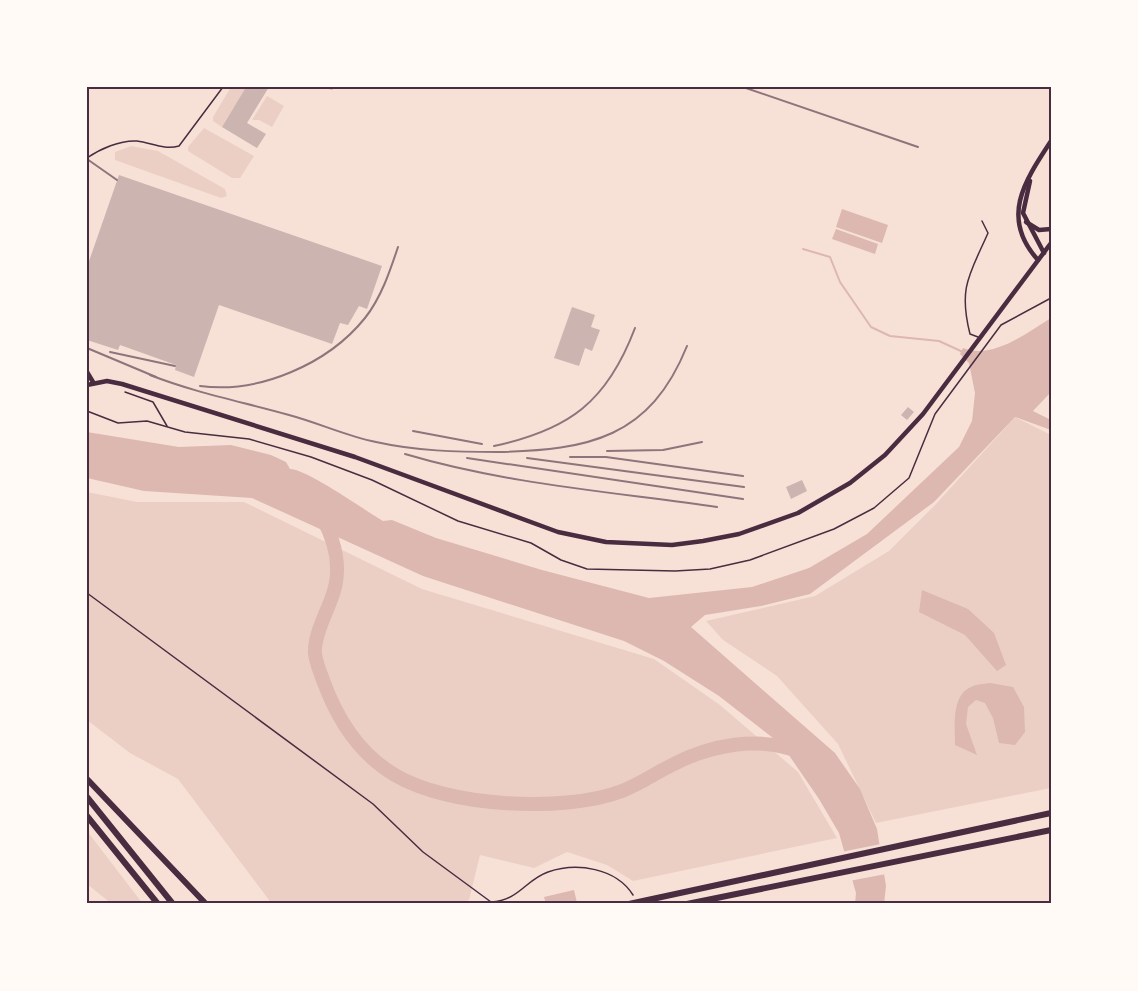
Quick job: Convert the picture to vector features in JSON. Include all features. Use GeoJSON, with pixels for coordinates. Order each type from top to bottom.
{"type":"FeatureCollection","features":[{"type":"Feature","properties":{"kind":"highway"},"geometry":{"type":"LineString","coordinates":[[87,779],[206,904]]}},
{"type":"Feature","properties":{"kind":"highway"},"geometry":{"type":"LineString","coordinates":[[87,797],[173,904]]}},
{"type":"Feature","properties":{"kind":"highway"},"geometry":{"type":"LineString","coordinates":[[628,904],[905,846],[1049,813]]}},
{"type":"Feature","properties":{"kind":"highway"},"geometry":{"type":"LineString","coordinates":[[87,816],[158,904]]}},
{"type":"Feature","properties":{"kind":"highway"},"geometry":{"type":"LineString","coordinates":[[687,904],[1051,830]]}},
{"type":"Feature","properties":{"kind":"street"},"geometry":{"type":"LineString","coordinates":[[1038,260],[1026,247],[1017,220],[1022,192],[1051,141]]}},
{"type":"Feature","properties":{"kind":"street"},"geometry":{"type":"LineString","coordinates":[[1031,176],[1022,207],[1024,221],[1044,253]]}},
{"type":"Feature","properties":{"kind":"street"},"geometry":{"type":"LineString","coordinates":[[1024,221],[1039,230],[1051,229]]}},
{"type":"Feature","properties":{"kind":"street"},"geometry":{"type":"LineString","coordinates":[[87,372],[90,383],[107,381],[122,384],[355,458],[558,532],[606,542],[672,545],[758,528],[822,500],[885,455],[911,429],[1051,243]]}},
{"type":"Feature","properties":{"kind":"lane"},"geometry":{"type":"LineString","coordinates":[[87,158],[96,152],[126,142],[136,141],[170,148],[179,146],[223,87]]}},
{"type":"Feature","properties":{"kind":"lane"},"geometry":{"type":"LineString","coordinates":[[980,340],[970,334],[965,313],[964,287],[988,233],[982,221]]}},
{"type":"Feature","properties":{"kind":"path"},"geometry":{"type":"LineString","coordinates":[[87,411],[118,423],[147,421],[167,427],[249,439],[311,457],[372,480],[458,521],[531,543],[561,560],[587,569],[675,571],[710,569],[750,560],[834,529],[874,508],[909,478],[929,426],[958,381],[1001,325],[1051,298]]}},
{"type":"Feature","properties":{"kind":"path"},"geometry":{"type":"LineString","coordinates":[[124,392],[153,402],[167,427]]}},
{"type":"Feature","properties":{"kind":"path"},"geometry":{"type":"LineString","coordinates":[[87,593],[373,804],[423,852],[491,902],[505,901],[547,872],[582,866],[622,883],[633,894],[635,904]]}},
{"type":"Feature","properties":{"kind":"shaded area"},"geometry":{"type":"Polygon","coordinates":[[[231,87],[246,87],[222,127],[213,121],[213,117],[231,87]]]}},
{"type":"Feature","properties":{"kind":"shaded area"},"geometry":{"type":"Polygon","coordinates":[[[267,96],[284,106],[272,127],[259,120],[252,120],[267,96]]]}},
{"type":"Feature","properties":{"kind":"shaded area"},"geometry":{"type":"Polygon","coordinates":[[[204,128],[254,156],[240,178],[232,178],[188,151],[188,147],[204,128]]]}},
{"type":"Feature","properties":{"kind":"shaded area"},"geometry":{"type":"Polygon","coordinates":[[[131,146],[158,151],[225,189],[227,196],[221,198],[115,160],[115,152],[131,146]]]}},
{"type":"Feature","properties":{"kind":"shaded area"},"geometry":{"type":"Polygon","coordinates":[[[842,209],[888,225],[882,243],[836,227],[842,209]]]}},
{"type":"Feature","properties":{"kind":"shaded area"},"geometry":{"type":"Polygon","coordinates":[[[836,229],[878,244],[875,254],[832,239],[836,229]]]}},
{"type":"Feature","properties":{"kind":"shaded area"},"geometry":{"type":"Polygon","coordinates":[[[1051,318],[1051,392],[1033,411],[1051,420],[1051,430],[1015,417],[934,502],[810,594],[761,606],[705,615],[691,627],[835,753],[860,789],[877,829],[886,886],[884,904],[855,904],[856,893],[839,833],[782,745],[719,696],[664,661],[624,641],[423,576],[252,498],[144,491],[87,478],[87,432],[179,447],[231,445],[271,455],[286,462],[290,469],[322,483],[383,521],[392,520],[436,538],[542,570],[649,598],[752,587],[809,568],[867,534],[959,447],[972,421],[975,393],[969,363],[960,354],[963,348],[974,351],[997,348],[1051,318]]]}},
{"type":"Feature","properties":{"kind":"shaded area"},"geometry":{"type":"Polygon","coordinates":[[[1015,417],[1051,435],[1051,788],[876,823],[838,744],[777,676],[723,640],[706,621],[815,596],[889,551],[936,504],[1015,417]]]}},
{"type":"Feature","properties":{"kind":"shaded area"},"geometry":{"type":"Polygon","coordinates":[[[87,492],[137,502],[244,502],[422,589],[654,659],[720,705],[798,772],[837,838],[633,881],[607,865],[567,852],[534,868],[480,855],[469,900],[455,904],[272,904],[178,779],[130,753],[87,720],[87,492]]]}},
{"type":"Feature","properties":{"kind":"shaded area"},"geometry":{"type":"Polygon","coordinates":[[[922,590],[968,609],[994,633],[1006,665],[997,671],[965,635],[919,612],[922,590]]]}},
{"type":"Feature","properties":{"kind":"shaded area"},"geometry":{"type":"Polygon","coordinates":[[[990,683],[1013,687],[1024,707],[1025,732],[1015,745],[999,743],[993,718],[985,703],[976,700],[968,707],[966,724],[977,755],[955,745],[955,713],[960,697],[965,691],[975,685],[990,683]]]}},
{"type":"Feature","properties":{"kind":"shaded area"},"geometry":{"type":"Polygon","coordinates":[[[87,831],[143,904],[112,904],[87,884],[87,831]]]}},
{"type":"Feature","properties":{"kind":"shaded area"},"geometry":{"type":"Polygon","coordinates":[[[574,890],[577,903],[546,904],[544,897],[574,890]]]}},
{"type":"Feature","properties":{"kind":"pier"},"geometry":{"type":"Polygon","coordinates":[[[881,844],[886,874],[849,881],[841,852],[881,844]]]}},
{"type":"Feature","properties":{"kind":"building"},"geometry":{"type":"Polygon","coordinates":[[[246,87],[269,87],[247,123],[266,134],[257,148],[222,127],[246,87]]]}},
{"type":"Feature","properties":{"kind":"building"},"geometry":{"type":"Polygon","coordinates":[[[119,175],[382,266],[367,309],[359,306],[348,325],[340,323],[332,344],[219,305],[194,377],[175,370],[176,365],[120,345],[118,350],[87,340],[87,267],[119,175]]]}},
{"type":"Feature","properties":{"kind":"building"},"geometry":{"type":"Polygon","coordinates":[[[572,307],[595,315],[591,327],[600,330],[592,351],[585,348],[579,366],[554,358],[572,307]]]}},
{"type":"Feature","properties":{"kind":"building"},"geometry":{"type":"Polygon","coordinates":[[[908,407],[914,412],[907,420],[901,415],[908,407]]]}},
{"type":"Feature","properties":{"kind":"building"},"geometry":{"type":"Polygon","coordinates":[[[802,480],[807,491],[791,499],[786,487],[802,480]]]}},
{"type":"Feature","properties":{"kind":"waterway"},"geometry":{"type":"LineString","coordinates":[[326,87],[332,89]]}},
{"type":"Feature","properties":{"kind":"waterway"},"geometry":{"type":"LineString","coordinates":[[803,249],[830,257],[840,282],[871,327],[890,336],[939,341],[963,352]]}},
{"type":"Feature","properties":{"kind":"waterway"},"geometry":{"type":"LineString","coordinates":[[323,519],[334,547],[337,577],[317,636],[316,661],[342,722],[360,746],[395,775],[418,786],[445,794],[475,800],[539,804],[598,798],[622,791],[688,757],[719,748],[767,744],[797,751]]}},
{"type":"Feature","properties":{"kind":"railway"},"geometry":{"type":"LineString","coordinates":[[743,87],[918,147]]}},
{"type":"Feature","properties":{"kind":"railway"},"geometry":{"type":"LineString","coordinates":[[87,159],[117,180]]}},
{"type":"Feature","properties":{"kind":"railway"},"geometry":{"type":"LineString","coordinates":[[200,386],[223,387],[268,380],[312,362],[332,349],[350,334],[371,310],[385,284],[398,247]]}},
{"type":"Feature","properties":{"kind":"railway"},"geometry":{"type":"LineString","coordinates":[[494,446],[544,431],[582,409],[598,394],[612,375],[635,328]]}},
{"type":"Feature","properties":{"kind":"railway"},"geometry":{"type":"LineString","coordinates":[[150,375],[202,392],[391,445],[452,451],[531,451],[588,442],[613,433],[635,419],[655,401],[672,377],[687,346]]}},
{"type":"Feature","properties":{"kind":"railway"},"geometry":{"type":"LineString","coordinates":[[87,348],[156,377]]}},
{"type":"Feature","properties":{"kind":"railway"},"geometry":{"type":"LineString","coordinates":[[110,352],[175,366]]}},
{"type":"Feature","properties":{"kind":"railway"},"geometry":{"type":"LineString","coordinates":[[413,431],[482,444]]}},
{"type":"Feature","properties":{"kind":"railway"},"geometry":{"type":"LineString","coordinates":[[607,451],[663,450],[702,442]]}},
{"type":"Feature","properties":{"kind":"railway"},"geometry":{"type":"LineString","coordinates":[[405,454],[521,480],[717,507]]}},
{"type":"Feature","properties":{"kind":"railway"},"geometry":{"type":"LineString","coordinates":[[570,457],[606,457],[743,476]]}},
{"type":"Feature","properties":{"kind":"railway"},"geometry":{"type":"LineString","coordinates":[[467,458],[743,499]]}},
{"type":"Feature","properties":{"kind":"railway"},"geometry":{"type":"LineString","coordinates":[[527,458],[744,487]]}}]}
